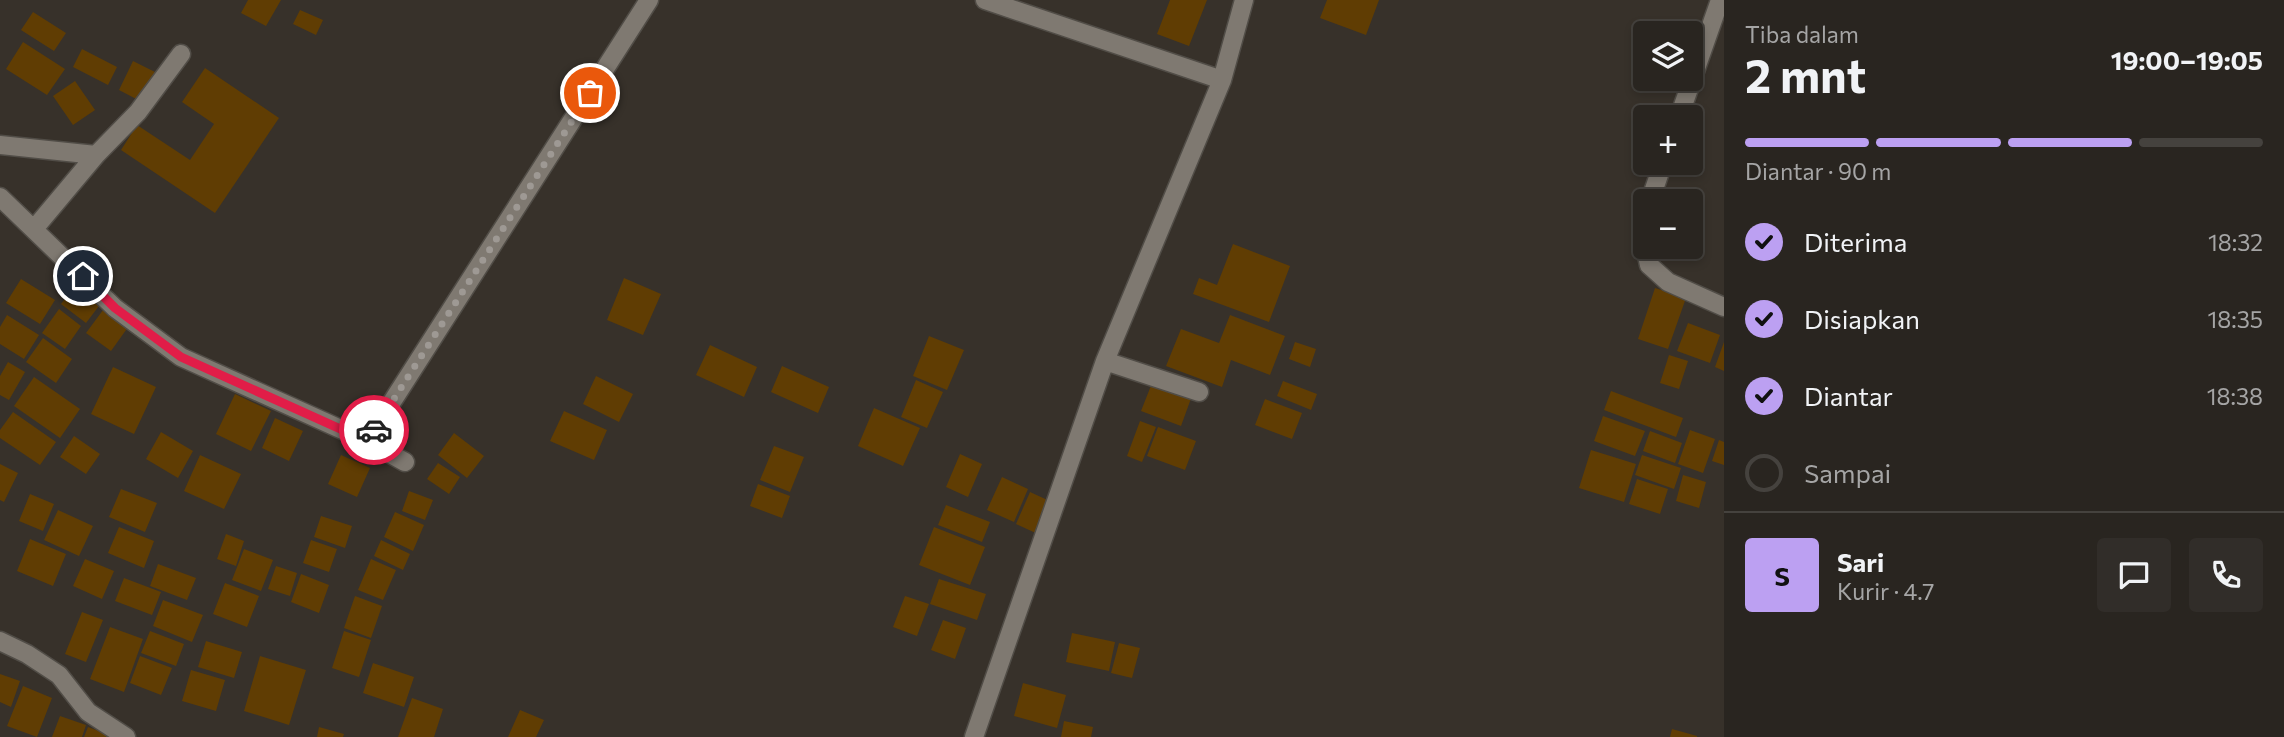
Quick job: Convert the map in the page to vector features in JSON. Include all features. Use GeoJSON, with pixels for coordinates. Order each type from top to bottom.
{"type":"FeatureCollection","features":[{"type":"Feature","properties":{"kind":"street"},"geometry":{"type":"LineString","coordinates":[[367,441],[649,0]]}},
{"type":"Feature","properties":{"kind":"street"},"geometry":{"type":"LineString","coordinates":[[985,0],[1222,80]]}},
{"type":"Feature","properties":{"kind":"street"},"geometry":{"type":"LineString","coordinates":[[974,737],[1105,361],[1222,80],[1244,0]]}},
{"type":"Feature","properties":{"kind":"street"},"geometry":{"type":"LineString","coordinates":[[1683,105],[1720,0]]}},
{"type":"Feature","properties":{"kind":"street"},"geometry":{"type":"LineString","coordinates":[[34,229],[96,155],[138,112],[181,54]]}},
{"type":"Feature","properties":{"kind":"street"},"geometry":{"type":"LineString","coordinates":[[0,145],[96,155]]}},
{"type":"Feature","properties":{"kind":"street"},"geometry":{"type":"LineString","coordinates":[[0,197],[115,308],[181,357],[367,441],[405,462]]}},
{"type":"Feature","properties":{"kind":"street"},"geometry":{"type":"LineString","coordinates":[[1648,259],[1649,265],[1668,282],[1724,307]]}},
{"type":"Feature","properties":{"kind":"street"},"geometry":{"type":"LineString","coordinates":[[1105,361],[1199,392]]}},
{"type":"Feature","properties":{"kind":"street"},"geometry":{"type":"LineString","coordinates":[[0,640],[59,675],[88,712],[126,737]]}},
{"type":"Feature","properties":{"kind":"building"},"geometry":{"type":"Polygon","coordinates":[[[248,0],[281,0],[266,26],[241,13],[248,0]]]}},
{"type":"Feature","properties":{"kind":"building"},"geometry":{"type":"Polygon","coordinates":[[[1170,0],[1207,0],[1189,46],[1157,34],[1170,0]]]}},
{"type":"Feature","properties":{"kind":"building"},"geometry":{"type":"Polygon","coordinates":[[[1327,0],[1379,0],[1366,35],[1320,18],[1327,0]]]}},
{"type":"Feature","properties":{"kind":"building"},"geometry":{"type":"Polygon","coordinates":[[[300,10],[323,20],[316,35],[293,24],[300,10]]]}},
{"type":"Feature","properties":{"kind":"building"},"geometry":{"type":"Polygon","coordinates":[[[33,12],[66,33],[54,51],[21,30],[33,12]]]}},
{"type":"Feature","properties":{"kind":"building"},"geometry":{"type":"Polygon","coordinates":[[[23,42],[65,69],[47,95],[6,69],[23,42]]]}},
{"type":"Feature","properties":{"kind":"building"},"geometry":{"type":"Polygon","coordinates":[[[82,49],[117,67],[108,85],[73,67],[82,49]]]}},
{"type":"Feature","properties":{"kind":"building"},"geometry":{"type":"Polygon","coordinates":[[[133,61],[157,73],[142,102],[119,90],[133,61]]]}},
{"type":"Feature","properties":{"kind":"building"},"geometry":{"type":"Polygon","coordinates":[[[205,68],[279,118],[215,213],[121,150],[137,125],[190,160],[214,124],[182,102],[205,68]]]}},
{"type":"Feature","properties":{"kind":"building"},"geometry":{"type":"Polygon","coordinates":[[[75,81],[95,110],[73,125],[53,96],[75,81]]]}},
{"type":"Feature","properties":{"kind":"building"},"geometry":{"type":"Polygon","coordinates":[[[1233,244],[1290,266],[1269,322],[1193,294],[1199,278],[1217,285],[1233,244]]]}},
{"type":"Feature","properties":{"kind":"building"},"geometry":{"type":"Polygon","coordinates":[[[624,278],[661,294],[643,335],[607,320],[624,278]]]}},
{"type":"Feature","properties":{"kind":"building"},"geometry":{"type":"Polygon","coordinates":[[[21,279],[55,300],[40,324],[6,303],[21,279]]]}},
{"type":"Feature","properties":{"kind":"building"},"geometry":{"type":"Polygon","coordinates":[[[77,283],[102,302],[86,323],[61,304],[77,283]]]}},
{"type":"Feature","properties":{"kind":"building"},"geometry":{"type":"Polygon","coordinates":[[[1655,288],[1686,298],[1668,349],[1638,339],[1655,288]]]}},
{"type":"Feature","properties":{"kind":"building"},"geometry":{"type":"Polygon","coordinates":[[[106,306],[131,323],[111,351],[86,333],[106,306]]]}},
{"type":"Feature","properties":{"kind":"building"},"geometry":{"type":"Polygon","coordinates":[[[59,309],[81,326],[65,349],[42,333],[59,309]]]}},
{"type":"Feature","properties":{"kind":"building"},"geometry":{"type":"Polygon","coordinates":[[[7,315],[39,335],[24,359],[0,344],[0,327],[7,315]]]}},
{"type":"Feature","properties":{"kind":"building"},"geometry":{"type":"Polygon","coordinates":[[[1230,315],[1285,336],[1270,375],[1231,360],[1222,387],[1166,366],[1181,329],[1219,343],[1230,315]]]}},
{"type":"Feature","properties":{"kind":"building"},"geometry":{"type":"Polygon","coordinates":[[[1688,323],[1720,335],[1710,363],[1677,351],[1688,323]]]}},
{"type":"Feature","properties":{"kind":"building"},"geometry":{"type":"Polygon","coordinates":[[[929,336],[964,350],[947,390],[913,376],[929,336]]]}},
{"type":"Feature","properties":{"kind":"building"},"geometry":{"type":"Polygon","coordinates":[[[43,338],[72,359],[56,383],[26,362],[43,338]]]}},
{"type":"Feature","properties":{"kind":"building"},"geometry":{"type":"Polygon","coordinates":[[[1295,342],[1316,349],[1310,367],[1289,359],[1295,342]]]}},
{"type":"Feature","properties":{"kind":"building"},"geometry":{"type":"Polygon","coordinates":[[[1724,342],[1724,371],[1715,367],[1724,342]]]}},
{"type":"Feature","properties":{"kind":"building"},"geometry":{"type":"Polygon","coordinates":[[[710,345],[757,367],[744,397],[696,375],[710,345]]]}},
{"type":"Feature","properties":{"kind":"building"},"geometry":{"type":"Polygon","coordinates":[[[1669,355],[1688,361],[1679,389],[1660,383],[1669,355]]]}},
{"type":"Feature","properties":{"kind":"building"},"geometry":{"type":"Polygon","coordinates":[[[8,362],[25,372],[9,400],[0,395],[0,376],[8,362]]]}},
{"type":"Feature","properties":{"kind":"building"},"geometry":{"type":"Polygon","coordinates":[[[782,366],[829,387],[818,413],[771,392],[782,366]]]}},
{"type":"Feature","properties":{"kind":"building"},"geometry":{"type":"Polygon","coordinates":[[[113,367],[156,387],[134,434],[91,414],[113,367]]]}},
{"type":"Feature","properties":{"kind":"building"},"geometry":{"type":"Polygon","coordinates":[[[596,376],[633,394],[619,422],[583,404],[596,376]]]}},
{"type":"Feature","properties":{"kind":"building"},"geometry":{"type":"Polygon","coordinates":[[[34,377],[80,409],[60,438],[14,406],[34,377]]]}},
{"type":"Feature","properties":{"kind":"building"},"geometry":{"type":"Polygon","coordinates":[[[1154,378],[1193,393],[1181,426],[1141,411],[1154,378]]]}},
{"type":"Feature","properties":{"kind":"building"},"geometry":{"type":"Polygon","coordinates":[[[916,380],[943,392],[927,428],[901,417],[916,380]]]}},
{"type":"Feature","properties":{"kind":"building"},"geometry":{"type":"Polygon","coordinates":[[[1283,381],[1317,394],[1311,410],[1277,396],[1283,381]]]}},
{"type":"Feature","properties":{"kind":"building"},"geometry":{"type":"Polygon","coordinates":[[[1611,391],[1683,418],[1676,437],[1604,410],[1611,391]]]}},
{"type":"Feature","properties":{"kind":"building"},"geometry":{"type":"Polygon","coordinates":[[[235,394],[271,411],[251,451],[216,434],[235,394]]]}},
{"type":"Feature","properties":{"kind":"building"},"geometry":{"type":"Polygon","coordinates":[[[1265,399],[1302,413],[1292,439],[1255,425],[1265,399]]]}},
{"type":"Feature","properties":{"kind":"building"},"geometry":{"type":"Polygon","coordinates":[[[874,408],[920,428],[903,466],[858,446],[874,408]]]}},
{"type":"Feature","properties":{"kind":"building"},"geometry":{"type":"Polygon","coordinates":[[[564,411],[607,430],[594,460],[550,441],[564,411]]]}},
{"type":"Feature","properties":{"kind":"building"},"geometry":{"type":"Polygon","coordinates":[[[13,412],[56,442],[40,465],[0,438],[0,430],[13,412]]]}},
{"type":"Feature","properties":{"kind":"building"},"geometry":{"type":"Polygon","coordinates":[[[1603,416],[1645,431],[1635,456],[1594,441],[1603,416]]]}},
{"type":"Feature","properties":{"kind":"building"},"geometry":{"type":"Polygon","coordinates":[[[275,418],[303,431],[289,461],[262,448],[275,418]]]}},
{"type":"Feature","properties":{"kind":"building"},"geometry":{"type":"Polygon","coordinates":[[[1140,421],[1156,427],[1142,462],[1127,456],[1140,421]]]}},
{"type":"Feature","properties":{"kind":"building"},"geometry":{"type":"Polygon","coordinates":[[[1158,427],[1196,441],[1185,470],[1147,456],[1158,427]]]}},
{"type":"Feature","properties":{"kind":"building"},"geometry":{"type":"Polygon","coordinates":[[[1690,430],[1715,439],[1703,473],[1678,464],[1690,430]]]}},
{"type":"Feature","properties":{"kind":"building"},"geometry":{"type":"Polygon","coordinates":[[[1650,431],[1682,443],[1675,463],[1643,451],[1650,431]]]}},
{"type":"Feature","properties":{"kind":"building"},"geometry":{"type":"Polygon","coordinates":[[[161,432],[193,451],[178,478],[146,459],[161,432]]]}},
{"type":"Feature","properties":{"kind":"building"},"geometry":{"type":"Polygon","coordinates":[[[454,433],[484,456],[467,478],[438,455],[454,433]]]}},
{"type":"Feature","properties":{"kind":"building"},"geometry":{"type":"Polygon","coordinates":[[[74,436],[100,454],[86,474],[60,457],[74,436]]]}},
{"type":"Feature","properties":{"kind":"building"},"geometry":{"type":"Polygon","coordinates":[[[1719,440],[1724,442],[1724,465],[1712,461],[1719,440]]]}},
{"type":"Feature","properties":{"kind":"building"},"geometry":{"type":"Polygon","coordinates":[[[774,446],[804,457],[790,492],[760,480],[774,446]]]}},
{"type":"Feature","properties":{"kind":"building"},"geometry":{"type":"Polygon","coordinates":[[[1591,450],[1636,464],[1624,502],[1579,488],[1591,450]]]}},
{"type":"Feature","properties":{"kind":"building"},"geometry":{"type":"Polygon","coordinates":[[[960,454],[982,464],[968,497],[946,487],[960,454]]]}},
{"type":"Feature","properties":{"kind":"building"},"geometry":{"type":"Polygon","coordinates":[[[200,455],[241,474],[224,509],[184,491],[200,455]]]}},
{"type":"Feature","properties":{"kind":"building"},"geometry":{"type":"Polygon","coordinates":[[[341,455],[370,468],[357,497],[328,484],[341,455]]]}},
{"type":"Feature","properties":{"kind":"building"},"geometry":{"type":"Polygon","coordinates":[[[1642,455],[1681,468],[1674,489],[1635,475],[1642,455]]]}},
{"type":"Feature","properties":{"kind":"building"},"geometry":{"type":"Polygon","coordinates":[[[438,463],[460,477],[449,494],[427,479],[438,463]]]}},
{"type":"Feature","properties":{"kind":"building"},"geometry":{"type":"Polygon","coordinates":[[[0,464],[18,473],[4,502],[0,500],[0,464]]]}},
{"type":"Feature","properties":{"kind":"building"},"geometry":{"type":"Polygon","coordinates":[[[1683,475],[1706,482],[1699,508],[1676,501],[1683,475]]]}},
{"type":"Feature","properties":{"kind":"building"},"geometry":{"type":"Polygon","coordinates":[[[1002,477],[1028,489],[1014,522],[987,510],[1002,477]]]}},
{"type":"Feature","properties":{"kind":"building"},"geometry":{"type":"Polygon","coordinates":[[[1637,479],[1668,489],[1660,514],[1629,504],[1637,479]]]}},
{"type":"Feature","properties":{"kind":"building"},"geometry":{"type":"Polygon","coordinates":[[[758,484],[790,496],[782,518],[750,506],[758,484]]]}},
{"type":"Feature","properties":{"kind":"building"},"geometry":{"type":"Polygon","coordinates":[[[121,489],[157,503],[145,532],[109,517],[121,489]]]}},
{"type":"Feature","properties":{"kind":"building"},"geometry":{"type":"Polygon","coordinates":[[[409,491],[433,500],[425,520],[402,511],[409,491]]]}},
{"type":"Feature","properties":{"kind":"building"},"geometry":{"type":"Polygon","coordinates":[[[1030,492],[1054,503],[1040,535],[1016,524],[1030,492]]]}},
{"type":"Feature","properties":{"kind":"building"},"geometry":{"type":"Polygon","coordinates":[[[30,494],[54,504],[43,531],[19,521],[30,494]]]}},
{"type":"Feature","properties":{"kind":"building"},"geometry":{"type":"Polygon","coordinates":[[[946,505],[990,522],[982,542],[938,525],[946,505]]]}},
{"type":"Feature","properties":{"kind":"building"},"geometry":{"type":"Polygon","coordinates":[[[58,510],[93,526],[79,556],[44,540],[58,510]]]}},
{"type":"Feature","properties":{"kind":"building"},"geometry":{"type":"Polygon","coordinates":[[[395,512],[424,525],[413,551],[384,537],[395,512]]]}},
{"type":"Feature","properties":{"kind":"building"},"geometry":{"type":"Polygon","coordinates":[[[321,516],[352,526],[345,548],[314,537],[321,516]]]}},
{"type":"Feature","properties":{"kind":"building"},"geometry":{"type":"Polygon","coordinates":[[[119,527],[154,541],[144,568],[108,553],[119,527]]]}},
{"type":"Feature","properties":{"kind":"building"},"geometry":{"type":"Polygon","coordinates":[[[934,527],[985,547],[970,585],[919,565],[934,527]]]}},
{"type":"Feature","properties":{"kind":"building"},"geometry":{"type":"Polygon","coordinates":[[[226,534],[244,541],[236,566],[217,559],[226,534]]]}},
{"type":"Feature","properties":{"kind":"building"},"geometry":{"type":"Polygon","coordinates":[[[30,539],[66,554],[53,586],[17,571],[30,539]]]}},
{"type":"Feature","properties":{"kind":"building"},"geometry":{"type":"Polygon","coordinates":[[[311,540],[337,549],[329,572],[303,563],[311,540]]]}},
{"type":"Feature","properties":{"kind":"building"},"geometry":{"type":"Polygon","coordinates":[[[381,540],[410,554],[403,570],[374,556],[381,540]]]}},
{"type":"Feature","properties":{"kind":"building"},"geometry":{"type":"Polygon","coordinates":[[[244,549],[273,560],[261,591],[232,580],[244,549]]]}},
{"type":"Feature","properties":{"kind":"building"},"geometry":{"type":"Polygon","coordinates":[[[85,559],[114,571],[102,599],[73,586],[85,559]]]}},
{"type":"Feature","properties":{"kind":"building"},"geometry":{"type":"Polygon","coordinates":[[[371,559],[396,570],[383,600],[358,590],[371,559]]]}},
{"type":"Feature","properties":{"kind":"building"},"geometry":{"type":"Polygon","coordinates":[[[158,564],[196,578],[187,600],[150,586],[158,564]]]}},
{"type":"Feature","properties":{"kind":"building"},"geometry":{"type":"Polygon","coordinates":[[[276,566],[297,573],[290,596],[268,589],[276,566]]]}},
{"type":"Feature","properties":{"kind":"building"},"geometry":{"type":"Polygon","coordinates":[[[301,574],[329,585],[319,613],[291,602],[301,574]]]}},
{"type":"Feature","properties":{"kind":"building"},"geometry":{"type":"Polygon","coordinates":[[[124,578],[161,592],[152,615],[115,601],[124,578]]]}},
{"type":"Feature","properties":{"kind":"building"},"geometry":{"type":"Polygon","coordinates":[[[939,579],[986,594],[977,620],[930,604],[939,579]]]}},
{"type":"Feature","properties":{"kind":"building"},"geometry":{"type":"Polygon","coordinates":[[[225,583],[259,596],[247,627],[213,614],[225,583]]]}},
{"type":"Feature","properties":{"kind":"building"},"geometry":{"type":"Polygon","coordinates":[[[355,596],[382,606],[371,638],[344,628],[355,596]]]}},
{"type":"Feature","properties":{"kind":"building"},"geometry":{"type":"Polygon","coordinates":[[[905,596],[929,604],[917,636],[893,627],[905,596]]]}},
{"type":"Feature","properties":{"kind":"building"},"geometry":{"type":"Polygon","coordinates":[[[163,600],[203,615],[192,642],[153,626],[163,600]]]}},
{"type":"Feature","properties":{"kind":"building"},"geometry":{"type":"Polygon","coordinates":[[[82,612],[103,620],[86,662],[65,654],[82,612]]]}},
{"type":"Feature","properties":{"kind":"building"},"geometry":{"type":"Polygon","coordinates":[[[943,620],[966,628],[955,659],[931,650],[943,620]]]}},
{"type":"Feature","properties":{"kind":"building"},"geometry":{"type":"Polygon","coordinates":[[[110,627],[143,639],[124,692],[90,679],[110,627]]]}},
{"type":"Feature","properties":{"kind":"building"},"geometry":{"type":"Polygon","coordinates":[[[150,631],[184,644],[176,666],[141,653],[150,631]]]}},
{"type":"Feature","properties":{"kind":"building"},"geometry":{"type":"Polygon","coordinates":[[[344,631],[371,640],[359,677],[332,668],[344,631]]]}},
{"type":"Feature","properties":{"kind":"building"},"geometry":{"type":"Polygon","coordinates":[[[1072,633],[1115,642],[1109,671],[1066,662],[1072,633]]]}},
{"type":"Feature","properties":{"kind":"building"},"geometry":{"type":"Polygon","coordinates":[[[206,641],[242,652],[234,678],[198,667],[206,641]]]}},
{"type":"Feature","properties":{"kind":"building"},"geometry":{"type":"Polygon","coordinates":[[[1119,643],[1140,648],[1132,678],[1111,673],[1119,643]]]}},
{"type":"Feature","properties":{"kind":"building"},"geometry":{"type":"Polygon","coordinates":[[[140,656],[172,668],[161,695],[130,683],[140,656]]]}},
{"type":"Feature","properties":{"kind":"building"},"geometry":{"type":"Polygon","coordinates":[[[260,656],[306,670],[289,725],[244,711],[260,656]]]}},
{"type":"Feature","properties":{"kind":"building"},"geometry":{"type":"Polygon","coordinates":[[[373,663],[414,677],[404,707],[363,693],[373,663]]]}},
{"type":"Feature","properties":{"kind":"building"},"geometry":{"type":"Polygon","coordinates":[[[191,670],[225,680],[216,711],[182,701],[191,670]]]}},
{"type":"Feature","properties":{"kind":"building"},"geometry":{"type":"Polygon","coordinates":[[[0,674],[20,681],[11,707],[0,702],[0,674]]]}},
{"type":"Feature","properties":{"kind":"building"},"geometry":{"type":"Polygon","coordinates":[[[1023,683],[1066,695],[1057,728],[1014,716],[1023,683]]]}},
{"type":"Feature","properties":{"kind":"building"},"geometry":{"type":"Polygon","coordinates":[[[23,686],[52,698],[37,737],[7,726],[23,686]]]}},
{"type":"Feature","properties":{"kind":"building"},"geometry":{"type":"Polygon","coordinates":[[[412,698],[443,709],[434,737],[398,737],[412,698]]]}},
{"type":"Feature","properties":{"kind":"building"},"geometry":{"type":"Polygon","coordinates":[[[520,710],[544,720],[536,737],[508,737],[520,710]]]}},
{"type":"Feature","properties":{"kind":"building"},"geometry":{"type":"Polygon","coordinates":[[[60,716],[86,725],[82,737],[52,737],[60,716]]]}},
{"type":"Feature","properties":{"kind":"building"},"geometry":{"type":"Polygon","coordinates":[[[1064,721],[1093,727],[1091,737],[1061,737],[1064,721]]]}},
{"type":"Feature","properties":{"kind":"building"},"geometry":{"type":"Polygon","coordinates":[[[88,727],[115,737],[84,737],[88,727]]]}},
{"type":"Feature","properties":{"kind":"building"},"geometry":{"type":"Polygon","coordinates":[[[319,727],[344,734],[343,737],[317,737],[319,727]]]}},
{"type":"Feature","properties":{"kind":"building"},"geometry":{"type":"Polygon","coordinates":[[[1672,729],[1697,736],[1697,737],[1670,737],[1672,729]]]}},
{"type":"Feature","properties":{"kind":"way so far"},"geometry":{"type":"LineString","coordinates":[[374,430],[590,93]]}},
{"type":"Feature","properties":{"kind":"route"},"geometry":{"type":"LineString","coordinates":[[83,276],[115,308],[181,357],[367,441],[374,430]]}}]}
